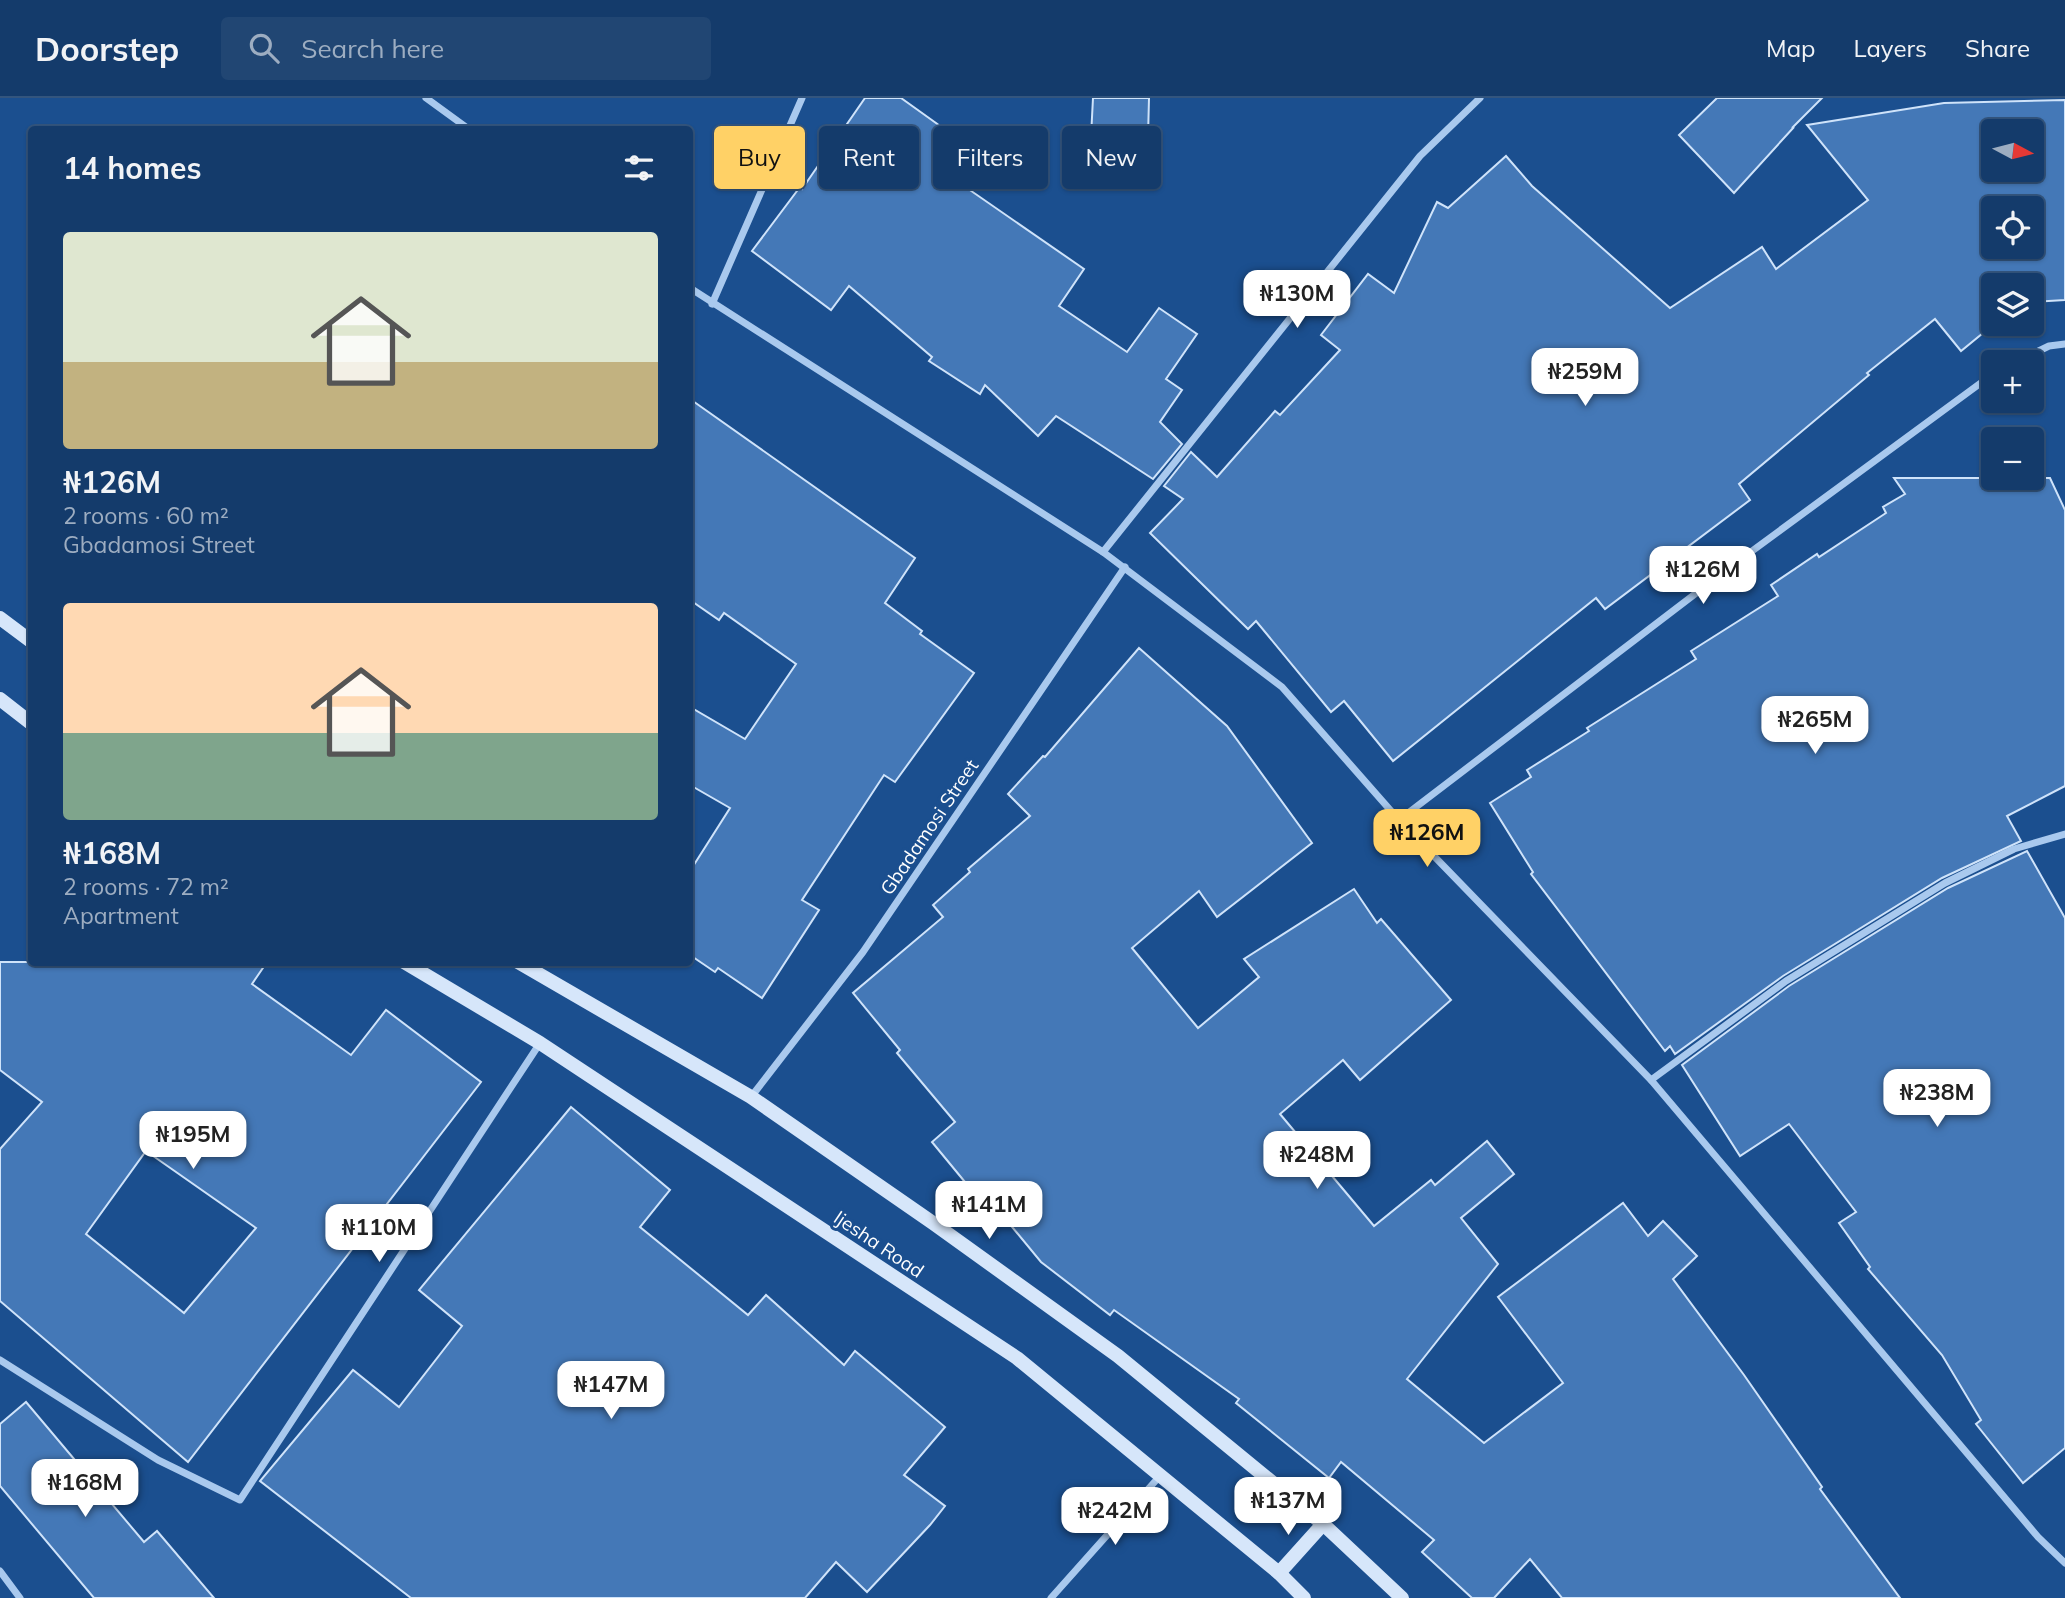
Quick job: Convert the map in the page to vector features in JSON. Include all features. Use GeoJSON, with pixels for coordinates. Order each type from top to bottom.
{"type":"FeatureCollection","features":[{"type":"Feature","properties":{"kind":"main road"},"geometry":{"type":"LineString","coordinates":[[0,618],[28,639]]}},
{"type":"Feature","properties":{"kind":"main road"},"geometry":{"type":"LineString","coordinates":[[0,699],[28,721]]}},
{"type":"Feature","properties":{"kind":"main road","name":"Ijesha Road"},"geometry":{"type":"LineString","coordinates":[[411,966],[540,1043],[1017,1359],[1279,1573],[1304,1598]]}},
{"type":"Feature","properties":{"kind":"main road"},"geometry":{"type":"LineString","coordinates":[[524,966],[751,1097],[1118,1356],[1323,1524],[1402,1598]]}},
{"type":"Feature","properties":{"kind":"main road"},"geometry":{"type":"LineString","coordinates":[[1279,1573],[1323,1524]]}},
{"type":"Feature","properties":{"kind":"street"},"geometry":{"type":"LineString","coordinates":[[426,98],[464,126]]}},
{"type":"Feature","properties":{"kind":"street"},"geometry":{"type":"LineString","coordinates":[[712,304],[802,98]]}},
{"type":"Feature","properties":{"kind":"street"},"geometry":{"type":"LineString","coordinates":[[1103,552],[1420,156],[1480,98]]}},
{"type":"Feature","properties":{"kind":"street"},"geometry":{"type":"LineString","coordinates":[[693,290],[1103,552],[1282,687],[1399,820],[1651,1080],[2038,1538],[2065,1563]]}},
{"type":"Feature","properties":{"kind":"street"},"geometry":{"type":"LineString","coordinates":[[2041,350],[2065,344]]}},
{"type":"Feature","properties":{"kind":"street"},"geometry":{"type":"LineString","coordinates":[[1399,820],[1733,565],[1981,383]]}},
{"type":"Feature","properties":{"kind":"street","name":"Gbadamosi Street"},"geometry":{"type":"LineString","coordinates":[[751,1097],[863,952],[1125,567]]}},
{"type":"Feature","properties":{"kind":"street"},"geometry":{"type":"LineString","coordinates":[[1651,1080],[1786,981],[1945,883],[2014,849],[2065,834]]}},
{"type":"Feature","properties":{"kind":"street"},"geometry":{"type":"LineString","coordinates":[[0,1360],[158,1460],[240,1500],[540,1043]]}},
{"type":"Feature","properties":{"kind":"street"},"geometry":{"type":"LineString","coordinates":[[1051,1598],[1159,1477]]}},
{"type":"Feature","properties":{"kind":"street"},"geometry":{"type":"LineString","coordinates":[[0,1571],[20,1598]]}},
{"type":"Feature","properties":{"kind":"building"},"geometry":{"type":"Polygon","coordinates":[[[865,98],[901,98],[940,126],[933,126],[933,189],[968,189],[1084,269],[1059,306],[1127,352],[1159,308],[1197,334],[1166,379],[1182,390],[1160,422],[1182,444],[1153,479],[1056,416],[1038,436],[985,385],[980,394],[929,361],[932,357],[849,286],[831,310],[752,251],[798,189],[805,189],[805,185],[819,164],[819,189],[919,189],[919,126],[846,126],[865,98]]]}},
{"type":"Feature","properties":{"kind":"building"},"geometry":{"type":"Polygon","coordinates":[[[1093,98],[1149,98],[1148,126],[1092,126],[1093,98]]]}},
{"type":"Feature","properties":{"kind":"building"},"geometry":{"type":"Polygon","coordinates":[[[1717,98],[1822,98],[1734,193],[1679,135],[1717,98]]]}},
{"type":"Feature","properties":{"kind":"building"},"geometry":{"type":"Polygon","coordinates":[[[2065,100],[2065,300],[2044,301],[2044,273],[1981,273],[1981,335],[1961,351],[1935,319],[1867,373],[1869,375],[1739,484],[1750,500],[1605,609],[1596,598],[1393,761],[1344,701],[1331,712],[1256,621],[1248,629],[1150,533],[1183,499],[1164,486],[1191,452],[1217,477],[1275,411],[1280,415],[1340,350],[1321,335],[1368,274],[1394,293],[1437,202],[1448,208],[1506,156],[1532,186],[1670,308],[1762,247],[1776,269],[1868,200],[1807,125],[1944,103],[2065,100]]]}},
{"type":"Feature","properties":{"kind":"building"},"geometry":{"type":"Polygon","coordinates":[[[693,401],[915,558],[885,603],[922,631],[920,634],[974,673],[895,782],[884,775],[802,900],[819,910],[762,998],[718,968],[715,972],[693,957],[693,866],[730,808],[693,787],[693,709],[745,739],[796,664],[724,613],[719,620],[693,602],[693,401]]]}},
{"type":"Feature","properties":{"kind":"building"},"geometry":{"type":"Polygon","coordinates":[[[1894,478],[1981,478],[1981,490],[2044,490],[2044,478],[2050,478],[2065,510],[2065,786],[2007,816],[2021,841],[1942,878],[1783,976],[1675,1054],[1670,1046],[1665,1051],[1531,874],[1533,872],[1490,803],[1531,777],[1527,770],[1589,731],[1587,728],[1696,659],[1691,651],[1778,596],[1771,585],[1886,513],[1883,507],[1905,494],[1894,478]]]}},
{"type":"Feature","properties":{"kind":"building"},"geometry":{"type":"Polygon","coordinates":[[[1139,648],[1227,726],[1312,843],[1217,917],[1199,891],[1132,948],[1198,1028],[1259,977],[1244,959],[1354,889],[1377,923],[1381,919],[1451,1000],[1360,1080],[1343,1060],[1280,1114],[1374,1226],[1431,1180],[1435,1185],[1487,1141],[1514,1174],[1461,1218],[1498,1264],[1407,1379],[1484,1443],[1563,1383],[1498,1297],[1623,1203],[1648,1236],[1663,1221],[1697,1256],[1673,1279],[1744,1375],[1822,1487],[1820,1489],[1900,1598],[1562,1598],[1530,1559],[1494,1598],[1472,1598],[1422,1552],[1434,1540],[1341,1462],[1329,1478],[1236,1403],[1239,1399],[1114,1310],[1110,1315],[1041,1262],[980,1188],[974,1193],[932,1142],[955,1122],[897,1053],[900,1050],[853,993],[943,917],[933,905],[970,872],[968,869],[1030,816],[1008,794],[1043,756],[1045,757],[1139,648]]]}},
{"type":"Feature","properties":{"kind":"building"},"geometry":{"type":"Polygon","coordinates":[[[2027,851],[2065,918],[2065,1448],[2023,1483],[1976,1424],[1981,1420],[1942,1355],[1868,1269],[1870,1267],[1839,1223],[1856,1212],[1789,1124],[1740,1156],[1682,1065],[1789,986],[1948,888],[2027,851]]]}},
{"type":"Feature","properties":{"kind":"building"},"geometry":{"type":"Polygon","coordinates":[[[0,962],[28,962],[28,966],[264,966],[252,984],[351,1055],[386,1010],[481,1082],[188,1462],[0,1301],[0,1149],[42,1102],[0,1070],[0,962]],[[146,1151],[86,1234],[184,1313],[256,1228],[146,1151]]]}},
{"type":"Feature","properties":{"kind":"building"},"geometry":{"type":"Polygon","coordinates":[[[571,1107],[670,1190],[640,1227],[748,1315],[766,1295],[844,1365],[855,1351],[945,1427],[904,1475],[945,1506],[867,1592],[836,1562],[805,1598],[411,1598],[260,1481],[353,1370],[399,1407],[462,1326],[419,1290],[571,1107]]]}},
{"type":"Feature","properties":{"kind":"building"},"geometry":{"type":"Polygon","coordinates":[[[26,1402],[144,1542],[157,1531],[214,1598],[94,1598],[0,1486],[0,1424],[26,1402]]]}}]}
